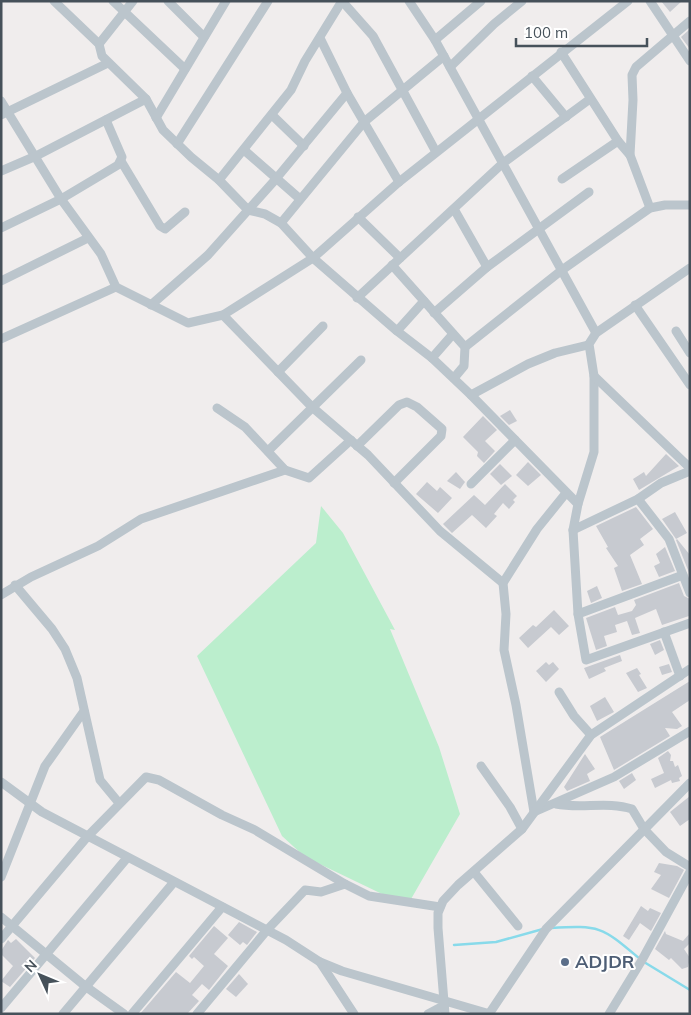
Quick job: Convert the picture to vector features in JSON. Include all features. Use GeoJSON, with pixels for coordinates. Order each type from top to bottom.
{"type":"FeatureCollection","features":[{"type":"Feature","properties":{"kind":"street"},"geometry":{"type":"LineString","coordinates":[[54,1],[99,44]]}},
{"type":"Feature","properties":{"kind":"street"},"geometry":{"type":"LineString","coordinates":[[113,1],[185,69]]}},
{"type":"Feature","properties":{"kind":"street"},"geometry":{"type":"LineString","coordinates":[[133,1],[99,44],[99,52],[146,99],[163,130],[219,180],[248,210],[265,214],[280,223],[313,258],[358,298],[432,358],[472,395],[578,504]]}},
{"type":"Feature","properties":{"kind":"street"},"geometry":{"type":"LineString","coordinates":[[168,1],[204,37]]}},
{"type":"Feature","properties":{"kind":"street"},"geometry":{"type":"LineString","coordinates":[[178,144],[268,1]]}},
{"type":"Feature","properties":{"kind":"street"},"geometry":{"type":"LineString","coordinates":[[219,180],[292,90],[305,61],[342,1],[373,36],[436,152]]}},
{"type":"Feature","properties":{"kind":"street"},"geometry":{"type":"LineString","coordinates":[[409,1],[444,56],[596,333]]}},
{"type":"Feature","properties":{"kind":"street"},"geometry":{"type":"LineString","coordinates":[[434,40],[481,1]]}},
{"type":"Feature","properties":{"kind":"street"},"geometry":{"type":"LineString","coordinates":[[1,100],[4,113],[36,156],[61,199],[101,254],[116,287],[188,323],[223,315],[313,258],[399,182],[561,52],[628,1]]}},
{"type":"Feature","properties":{"kind":"street"},"geometry":{"type":"LineString","coordinates":[[650,1],[690,60]]}},
{"type":"Feature","properties":{"kind":"street"},"geometry":{"type":"LineString","coordinates":[[156,118],[223,2]]}},
{"type":"Feature","properties":{"kind":"street"},"geometry":{"type":"LineString","coordinates":[[450,67],[517,3]]}},
{"type":"Feature","properties":{"kind":"street"},"geometry":{"type":"LineString","coordinates":[[630,156],[633,71],[690,21]]}},
{"type":"Feature","properties":{"kind":"street"},"geometry":{"type":"LineString","coordinates":[[320,38],[347,93],[399,182]]}},
{"type":"Feature","properties":{"kind":"street"},"geometry":{"type":"LineString","coordinates":[[561,52],[590,99],[630,156],[650,208]]}},
{"type":"Feature","properties":{"kind":"street"},"geometry":{"type":"LineString","coordinates":[[280,223],[364,122],[444,56]]}},
{"type":"Feature","properties":{"kind":"street"},"geometry":{"type":"LineString","coordinates":[[4,113],[108,63]]}},
{"type":"Feature","properties":{"kind":"street"},"geometry":{"type":"LineString","coordinates":[[532,76],[566,117]]}},
{"type":"Feature","properties":{"kind":"street"},"geometry":{"type":"LineString","coordinates":[[151,305],[208,255],[276,180],[347,93]]}},
{"type":"Feature","properties":{"kind":"street"},"geometry":{"type":"LineString","coordinates":[[1,171],[36,156],[146,99]]}},
{"type":"Feature","properties":{"kind":"street"},"geometry":{"type":"LineString","coordinates":[[358,298],[503,163],[590,99]]}},
{"type":"Feature","properties":{"kind":"street"},"geometry":{"type":"LineString","coordinates":[[272,115],[304,146]]}},
{"type":"Feature","properties":{"kind":"street"},"geometry":{"type":"LineString","coordinates":[[106,120],[122,157],[121,161],[160,226],[165,229],[184,212]]}},
{"type":"Feature","properties":{"kind":"street"},"geometry":{"type":"LineString","coordinates":[[562,179],[618,141]]}},
{"type":"Feature","properties":{"kind":"street"},"geometry":{"type":"LineString","coordinates":[[244,150],[276,180],[300,199]]}},
{"type":"Feature","properties":{"kind":"street"},"geometry":{"type":"LineString","coordinates":[[1,228],[61,199],[121,161]]}},
{"type":"Feature","properties":{"kind":"street"},"geometry":{"type":"LineString","coordinates":[[434,313],[486,267],[589,192]]}},
{"type":"Feature","properties":{"kind":"street"},"geometry":{"type":"LineString","coordinates":[[465,347],[562,270],[650,208],[665,205],[690,205]]}},
{"type":"Feature","properties":{"kind":"street"},"geometry":{"type":"LineString","coordinates":[[454,209],[486,267]]}},
{"type":"Feature","properties":{"kind":"street"},"geometry":{"type":"LineString","coordinates":[[358,217],[400,258]]}},
{"type":"Feature","properties":{"kind":"street"},"geometry":{"type":"LineString","coordinates":[[1,281],[88,238]]}},
{"type":"Feature","properties":{"kind":"street"},"geometry":{"type":"LineString","coordinates":[[392,265],[465,347],[464,366],[454,378]]}},
{"type":"Feature","properties":{"kind":"street"},"geometry":{"type":"LineString","coordinates":[[472,395],[528,364],[555,353],[588,345],[596,333],[690,268]]}},
{"type":"Feature","properties":{"kind":"street"},"geometry":{"type":"LineString","coordinates":[[1,339],[116,287]]}},
{"type":"Feature","properties":{"kind":"street"},"geometry":{"type":"LineString","coordinates":[[397,331],[424,301]]}},
{"type":"Feature","properties":{"kind":"street"},"geometry":{"type":"LineString","coordinates":[[635,305],[690,385]]}},
{"type":"Feature","properties":{"kind":"street"},"geometry":{"type":"LineString","coordinates":[[223,315],[312,407],[354,443],[440,531],[503,583]]}},
{"type":"Feature","properties":{"kind":"street"},"geometry":{"type":"LineString","coordinates":[[278,372],[323,326]]}},
{"type":"Feature","properties":{"kind":"street"},"geometry":{"type":"LineString","coordinates":[[676,331],[690,354]]}},
{"type":"Feature","properties":{"kind":"street"},"geometry":{"type":"LineString","coordinates":[[432,358],[453,334]]}},
{"type":"Feature","properties":{"kind":"street"},"geometry":{"type":"LineString","coordinates":[[588,345],[594,376],[594,452],[578,504],[573,530],[578,614],[586,660],[690,623]]}},
{"type":"Feature","properties":{"kind":"street"},"geometry":{"type":"LineString","coordinates":[[268,451],[361,360]]}},
{"type":"Feature","properties":{"kind":"street"},"geometry":{"type":"LineString","coordinates":[[573,530],[638,499],[661,483],[690,470],[594,376]]}},
{"type":"Feature","properties":{"kind":"street"},"geometry":{"type":"LineString","coordinates":[[217,408],[245,427],[285,470],[309,478],[399,405],[407,402],[417,407],[442,429],[442,436],[394,484]]}},
{"type":"Feature","properties":{"kind":"street"},"geometry":{"type":"LineString","coordinates":[[471,484],[515,440]]}},
{"type":"Feature","properties":{"kind":"street"},"geometry":{"type":"LineString","coordinates":[[1,595],[15,585],[98,546],[141,519],[285,470]]}},
{"type":"Feature","properties":{"kind":"street"},"geometry":{"type":"LineString","coordinates":[[534,812],[516,705],[504,650],[506,614],[503,583],[537,529],[566,492]]}},
{"type":"Feature","properties":{"kind":"street"},"geometry":{"type":"LineString","coordinates":[[638,499],[669,539],[690,593]]}},
{"type":"Feature","properties":{"kind":"street"},"geometry":{"type":"LineString","coordinates":[[578,614],[683,575]]}},
{"type":"Feature","properties":{"kind":"street"},"geometry":{"type":"LineString","coordinates":[[15,585],[52,629],[66,649],[77,678],[100,780],[119,803]]}},
{"type":"Feature","properties":{"kind":"street"},"geometry":{"type":"LineString","coordinates":[[664,632],[680,676]]}},
{"type":"Feature","properties":{"kind":"street"},"geometry":{"type":"LineString","coordinates":[[445,1006],[438,928],[440,907],[450,893],[522,829],[591,735],[690,669]]}},
{"type":"Feature","properties":{"kind":"street"},"geometry":{"type":"LineString","coordinates":[[559,692],[574,716],[591,735]]}},
{"type":"Feature","properties":{"kind":"street"},"geometry":{"type":"LineString","coordinates":[[1,877],[45,766],[84,711]]}},
{"type":"Feature","properties":{"kind":"street"},"geometry":{"type":"LineString","coordinates":[[534,812],[614,777],[690,730]]}},
{"type":"Feature","properties":{"kind":"street"},"geometry":{"type":"LineString","coordinates":[[481,766],[510,807],[522,829]]}},
{"type":"Feature","properties":{"kind":"street"},"geometry":{"type":"LineString","coordinates":[[1,939],[87,837],[141,780],[151,777],[255,830],[345,884],[369,896],[440,907]]}},
{"type":"Feature","properties":{"kind":"street"},"geometry":{"type":"LineString","coordinates":[[1,782],[30,805],[87,837],[266,930],[320,962],[372,982],[445,1006],[490,1014],[546,928],[599,877],[690,783]]}},
{"type":"Feature","properties":{"kind":"street"},"geometry":{"type":"LineString","coordinates":[[556,804],[570,807],[591,805],[630,808],[644,829],[666,852],[690,867]]}},
{"type":"Feature","properties":{"kind":"street"},"geometry":{"type":"LineString","coordinates":[[1,1008],[127,858]]}},
{"type":"Feature","properties":{"kind":"street"},"geometry":{"type":"LineString","coordinates":[[474,872],[518,926]]}},
{"type":"Feature","properties":{"kind":"street"},"geometry":{"type":"LineString","coordinates":[[609,1014],[642,960],[690,872]]}},
{"type":"Feature","properties":{"kind":"street"},"geometry":{"type":"LineString","coordinates":[[63,1014],[174,882]]}},
{"type":"Feature","properties":{"kind":"street"},"geometry":{"type":"LineString","coordinates":[[197,1014],[266,930],[304,890],[321,892],[345,884]]}},
{"type":"Feature","properties":{"kind":"street"},"geometry":{"type":"LineString","coordinates":[[132,1014],[222,907]]}},
{"type":"Feature","properties":{"kind":"street"},"geometry":{"type":"LineString","coordinates":[[1,917],[85,986],[124,1014]]}},
{"type":"Feature","properties":{"kind":"street"},"geometry":{"type":"LineString","coordinates":[[320,962],[354,1014]]}},
{"type":"Feature","properties":{"kind":"street"},"geometry":{"type":"LineString","coordinates":[[428,1014],[445,1006]]}},
{"type":"Feature","properties":{"kind":"green space"},"geometry":{"type":"Polygon","coordinates":[[[321,506],[343,533],[395,630],[390,629],[439,747],[460,814],[407,906],[305,857],[282,836],[197,656],[316,543],[321,506]]]}},
{"type":"Feature","properties":{"kind":"building"},"geometry":{"type":"Polygon","coordinates":[[[661,1],[682,1],[670,12],[661,1]]]}},
{"type":"Feature","properties":{"kind":"building"},"geometry":{"type":"Polygon","coordinates":[[[690,29],[690,49],[681,37],[690,29]]]}},
{"type":"Feature","properties":{"kind":"building"},"geometry":{"type":"Polygon","coordinates":[[[510,410],[517,421],[509,425],[500,416],[510,410]]]}},
{"type":"Feature","properties":{"kind":"building"},"geometry":{"type":"Polygon","coordinates":[[[483,416],[497,430],[485,441],[495,451],[484,463],[477,456],[478,452],[463,437],[483,416]]]}},
{"type":"Feature","properties":{"kind":"building"},"geometry":{"type":"Polygon","coordinates":[[[666,454],[679,466],[639,490],[633,479],[644,472],[646,476],[666,454]]]}},
{"type":"Feature","properties":{"kind":"building"},"geometry":{"type":"Polygon","coordinates":[[[528,462],[541,475],[528,486],[516,475],[528,462]]]}},
{"type":"Feature","properties":{"kind":"building"},"geometry":{"type":"Polygon","coordinates":[[[500,464],[512,476],[501,485],[490,474],[500,464]]]}},
{"type":"Feature","properties":{"kind":"building"},"geometry":{"type":"Polygon","coordinates":[[[456,472],[465,482],[460,489],[447,481],[456,472]]]}},
{"type":"Feature","properties":{"kind":"building"},"geometry":{"type":"Polygon","coordinates":[[[427,482],[437,491],[440,487],[452,498],[438,513],[416,494],[427,482]]]}},
{"type":"Feature","properties":{"kind":"building"},"geometry":{"type":"Polygon","coordinates":[[[505,484],[517,496],[513,500],[515,502],[509,509],[503,503],[494,514],[497,516],[486,528],[472,515],[452,533],[443,524],[474,495],[485,505],[505,484]]]}},
{"type":"Feature","properties":{"kind":"building"},"geometry":{"type":"Polygon","coordinates":[[[636,507],[653,529],[640,539],[644,545],[630,555],[642,584],[622,591],[614,568],[618,566],[606,548],[608,547],[596,526],[636,507]]]}},
{"type":"Feature","properties":{"kind":"building"},"geometry":{"type":"Polygon","coordinates":[[[675,512],[687,533],[676,539],[662,519],[675,512]]]}},
{"type":"Feature","properties":{"kind":"building"},"geometry":{"type":"Polygon","coordinates":[[[676,540],[690,555],[690,575],[676,540]]]}},
{"type":"Feature","properties":{"kind":"building"},"geometry":{"type":"Polygon","coordinates":[[[665,547],[675,571],[659,577],[654,566],[660,563],[656,554],[665,547]]]}},
{"type":"Feature","properties":{"kind":"building"},"geometry":{"type":"Polygon","coordinates":[[[679,583],[684,596],[690,599],[689,616],[662,625],[656,609],[635,618],[640,633],[632,635],[627,621],[615,625],[617,632],[604,636],[607,646],[596,650],[586,618],[615,607],[618,615],[632,611],[636,605],[634,600],[679,583]]]}},
{"type":"Feature","properties":{"kind":"building"},"geometry":{"type":"Polygon","coordinates":[[[597,586],[602,598],[591,603],[587,591],[597,586]]]}},
{"type":"Feature","properties":{"kind":"building"},"geometry":{"type":"Polygon","coordinates":[[[554,610],[569,626],[559,635],[551,627],[528,648],[519,638],[533,625],[536,627],[554,610]]]}},
{"type":"Feature","properties":{"kind":"building"},"geometry":{"type":"Polygon","coordinates":[[[660,640],[664,650],[655,655],[650,644],[660,640]]]}},
{"type":"Feature","properties":{"kind":"building"},"geometry":{"type":"Polygon","coordinates":[[[620,655],[622,661],[604,668],[606,671],[589,679],[584,668],[620,655]]]}},
{"type":"Feature","properties":{"kind":"building"},"geometry":{"type":"Polygon","coordinates":[[[546,662],[549,665],[553,662],[559,669],[546,682],[536,671],[546,662]]]}},
{"type":"Feature","properties":{"kind":"building"},"geometry":{"type":"Polygon","coordinates":[[[669,664],[672,672],[662,675],[659,667],[669,664]]]}},
{"type":"Feature","properties":{"kind":"building"},"geometry":{"type":"Polygon","coordinates":[[[637,668],[647,688],[638,692],[626,673],[637,668]]]}},
{"type":"Feature","properties":{"kind":"building"},"geometry":{"type":"Polygon","coordinates":[[[690,681],[690,700],[672,712],[682,726],[677,729],[665,728],[670,736],[614,770],[600,737],[690,681]]]}},
{"type":"Feature","properties":{"kind":"building"},"geometry":{"type":"Polygon","coordinates":[[[605,697],[614,712],[597,721],[590,706],[605,697]]]}},
{"type":"Feature","properties":{"kind":"building"},"geometry":{"type":"Polygon","coordinates":[[[668,751],[671,755],[670,761],[673,761],[675,767],[678,765],[682,776],[679,778],[680,781],[672,783],[671,780],[655,788],[651,779],[664,773],[658,758],[668,751]]]}},
{"type":"Feature","properties":{"kind":"building"},"geometry":{"type":"Polygon","coordinates":[[[585,754],[595,769],[587,774],[590,781],[567,791],[564,787],[585,754]]]}},
{"type":"Feature","properties":{"kind":"building"},"geometry":{"type":"Polygon","coordinates":[[[632,773],[636,780],[624,789],[619,781],[632,773]]]}},
{"type":"Feature","properties":{"kind":"building"},"geometry":{"type":"Polygon","coordinates":[[[690,796],[690,819],[680,826],[670,812],[690,796]]]}},
{"type":"Feature","properties":{"kind":"building"},"geometry":{"type":"Polygon","coordinates":[[[659,863],[677,866],[684,870],[669,898],[651,889],[661,875],[654,872],[659,863]]]}},
{"type":"Feature","properties":{"kind":"building"},"geometry":{"type":"Polygon","coordinates":[[[641,906],[648,911],[650,908],[661,913],[651,931],[640,923],[629,940],[623,936],[641,906]]]}},
{"type":"Feature","properties":{"kind":"building"},"geometry":{"type":"Polygon","coordinates":[[[239,922],[257,932],[247,945],[243,942],[240,945],[228,935],[239,922]]]}},
{"type":"Feature","properties":{"kind":"building"},"geometry":{"type":"Polygon","coordinates":[[[214,926],[228,938],[214,954],[228,966],[209,990],[202,984],[192,995],[199,1001],[187,1014],[140,1014],[176,972],[190,983],[204,966],[194,957],[192,959],[189,956],[214,926]]]}},
{"type":"Feature","properties":{"kind":"building"},"geometry":{"type":"Polygon","coordinates":[[[665,931],[666,934],[683,941],[690,933],[690,943],[684,949],[690,958],[688,967],[682,969],[671,958],[669,960],[655,949],[665,931]]]}},
{"type":"Feature","properties":{"kind":"building"},"geometry":{"type":"Polygon","coordinates":[[[16,939],[35,958],[10,987],[1,981],[13,966],[1,954],[1,951],[8,940],[11,943],[16,939]]]}},
{"type":"Feature","properties":{"kind":"building"},"geometry":{"type":"Polygon","coordinates":[[[239,974],[248,984],[236,997],[226,989],[239,974]]]}},
{"type":"Feature","properties":{"kind":"waterway"},"geometry":{"type":"LineString","coordinates":[[551,928],[581,927],[600,930],[617,940],[640,959]]}},
{"type":"Feature","properties":{"kind":"waterway"},"geometry":{"type":"LineString","coordinates":[[454,945],[496,942],[543,929]]}},
{"type":"Feature","properties":{"kind":"waterway"},"geometry":{"type":"LineString","coordinates":[[644,962],[690,990]]}},
{"type":"Feature","properties":{"kind":"place","name":"ADJDR"},"geometry":{"type":"Point","coordinates":[565,962]}}]}
